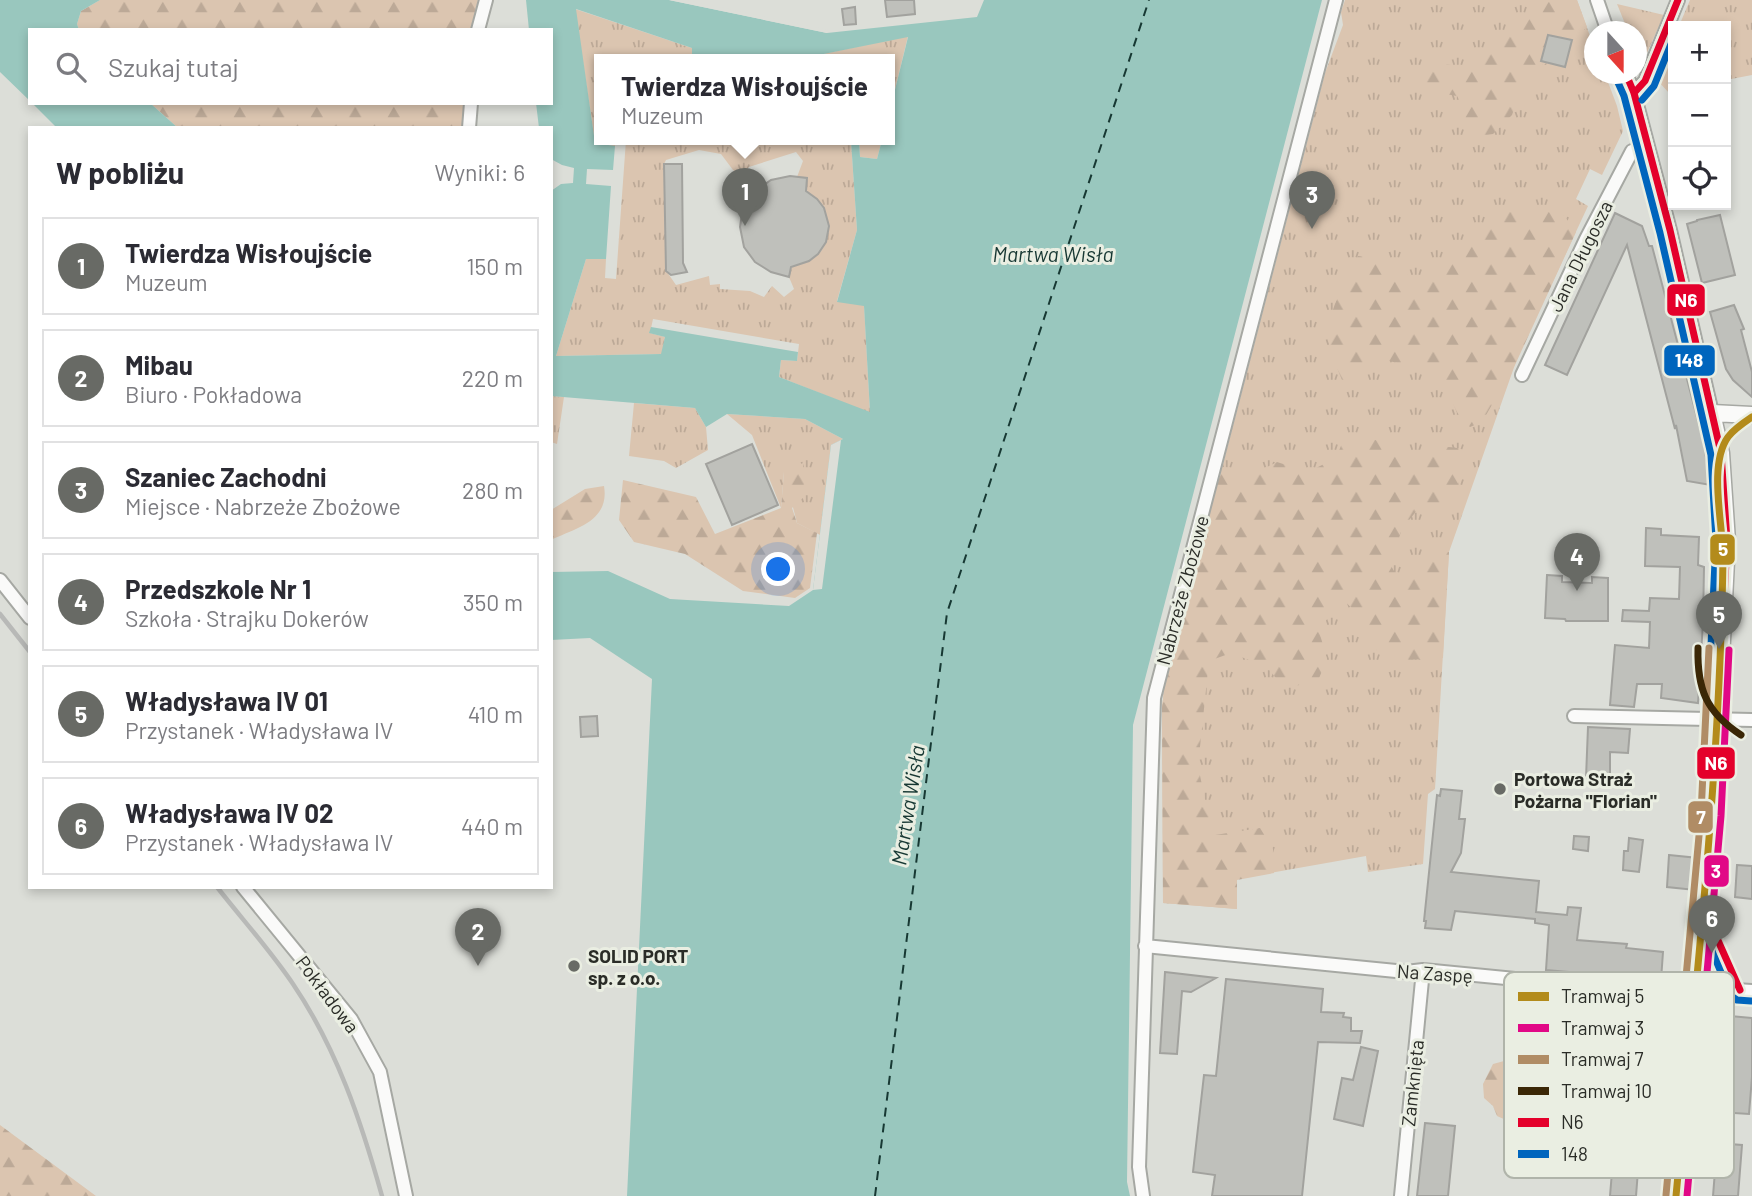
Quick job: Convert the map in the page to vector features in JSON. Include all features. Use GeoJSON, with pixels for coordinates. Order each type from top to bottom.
{"type":"FeatureCollection","features":[{"type":"Feature","properties":{"kind":"street"},"geometry":{"type":"LineString","coordinates":[[479,28],[486,0]]}},
{"type":"Feature","properties":{"kind":"street","name":"Nabrzeże Zbożowe"},"geometry":{"type":"LineString","coordinates":[[1143,1196],[1139,1167],[1152,946],[1154,698],[1336,0]]}},
{"type":"Feature","properties":{"kind":"street"},"geometry":{"type":"LineString","coordinates":[[1597,0],[1604,21]]}},
{"type":"Feature","properties":{"kind":"street"},"geometry":{"type":"LineString","coordinates":[[1634,93],[1645,81],[1678,0]]}},
{"type":"Feature","properties":{"kind":"street"},"geometry":{"type":"LineString","coordinates":[[1630,84],[1672,240],[1721,453],[1727,528],[1719,720],[1703,972]]}},
{"type":"Feature","properties":{"kind":"street"},"geometry":{"type":"LineString","coordinates":[[469,126],[471,105]]}},
{"type":"Feature","properties":{"kind":"street","name":"Jana Długosza"},"geometry":{"type":"LineString","coordinates":[[1522,375],[1586,239],[1632,151],[1647,146]]}},
{"type":"Feature","properties":{"kind":"street"},"geometry":{"type":"LineString","coordinates":[[1712,413],[1752,415]]}},
{"type":"Feature","properties":{"kind":"street"},"geometry":{"type":"LineString","coordinates":[[0,580],[28,615]]}},
{"type":"Feature","properties":{"kind":"street"},"geometry":{"type":"LineString","coordinates":[[1574,716],[1752,720]]}},
{"type":"Feature","properties":{"kind":"street","name":"Pokładowa"},"geometry":{"type":"LineString","coordinates":[[245,889],[351,1019],[380,1072],[406,1196]]}},
{"type":"Feature","properties":{"kind":"street","name":"Na Zaspę"},"geometry":{"type":"LineString","coordinates":[[1152,946],[1406,972],[1423,970],[1504,978]]}},
{"type":"Feature","properties":{"kind":"street","name":"Zamknięta"},"geometry":{"type":"LineString","coordinates":[[1401,1196],[1423,970]]}},
{"type":"Feature","properties":{"kind":"street","name":"Na Zaspę"},"geometry":{"type":"LineString","coordinates":[[1734,990],[1752,991]]}},
{"type":"Feature","properties":{"kind":"street"},"geometry":{"type":"LineString","coordinates":[[1681,1196],[1683,1178]]}},
{"type":"Feature","properties":{"kind":"green space"},"geometry":{"type":"Polygon","coordinates":[[[100,0],[478,0],[471,28],[78,28],[81,11],[100,0]]]}},
{"type":"Feature","properties":{"kind":"green space"},"geometry":{"type":"Polygon","coordinates":[[[1345,0],[1577,0],[1585,21],[1584,84],[1609,84],[1623,131],[1602,175],[1590,169],[1576,199],[1588,206],[1518,356],[1449,552],[1435,789],[1428,794],[1423,864],[1368,872],[1366,856],[1237,879],[1237,909],[1163,903],[1164,690],[1325,73],[1343,25],[1341,12],[1345,0]]]}},
{"type":"Feature","properties":{"kind":"green space"},"geometry":{"type":"Polygon","coordinates":[[[1551,0],[1577,0],[1585,21],[1584,30],[1572,41],[1565,67],[1547,63],[1542,65],[1519,94],[1512,115],[1493,134],[1481,136],[1456,117],[1463,107],[1457,96],[1422,90],[1424,63],[1465,66],[1551,0]]]}},
{"type":"Feature","properties":{"kind":"green space"},"geometry":{"type":"Polygon","coordinates":[[[1690,0],[1752,0],[1752,75],[1731,79],[1731,21],[1681,21],[1690,0]]]}},
{"type":"Feature","properties":{"kind":"green space"},"geometry":{"type":"Polygon","coordinates":[[[1617,4],[1664,15],[1647,53],[1647,21],[1624,21],[1617,4]]]}},
{"type":"Feature","properties":{"kind":"green space"},"geometry":{"type":"Polygon","coordinates":[[[575,9],[692,48],[692,54],[594,54],[594,136],[575,9]]]}},
{"type":"Feature","properties":{"kind":"green space"},"geometry":{"type":"Polygon","coordinates":[[[908,36],[895,89],[895,54],[822,54],[908,36]]]}},
{"type":"Feature","properties":{"kind":"green space"},"geometry":{"type":"Polygon","coordinates":[[[1668,51],[1668,92],[1656,79],[1668,51]]]}},
{"type":"Feature","properties":{"kind":"green space"},"geometry":{"type":"Polygon","coordinates":[[[152,105],[464,105],[462,126],[176,126],[152,105]]]}},
{"type":"Feature","properties":{"kind":"green space"},"geometry":{"type":"Polygon","coordinates":[[[626,145],[851,145],[857,230],[837,301],[864,305],[870,413],[779,377],[781,360],[797,361],[799,344],[653,319],[650,333],[665,337],[662,354],[556,356],[586,259],[606,259],[605,278],[616,279],[626,145]],[[699,150],[666,160],[667,272],[676,285],[709,276],[710,285],[720,284],[720,289],[750,291],[764,297],[772,286],[784,297],[794,289],[789,277],[792,266],[806,262],[824,246],[828,223],[824,211],[817,200],[806,191],[807,178],[797,177],[803,161],[796,152],[749,167],[742,175],[733,170],[721,154],[699,150]]]}},
{"type":"Feature","properties":{"kind":"green space"},"geometry":{"type":"Polygon","coordinates":[[[859,145],[881,145],[877,159],[860,157],[859,145]]]}},
{"type":"Feature","properties":{"kind":"green space"},"geometry":{"type":"Polygon","coordinates":[[[1519,208],[1563,214],[1576,232],[1515,365],[1482,422],[1470,427],[1458,415],[1448,392],[1431,371],[1385,360],[1364,362],[1358,384],[1342,380],[1329,345],[1329,325],[1339,294],[1358,256],[1382,259],[1408,275],[1437,280],[1448,254],[1479,225],[1519,208]]]}},
{"type":"Feature","properties":{"kind":"green space"},"geometry":{"type":"Polygon","coordinates":[[[553,396],[564,397],[557,444],[553,443],[553,396]]]}},
{"type":"Feature","properties":{"kind":"green space"},"geometry":{"type":"Polygon","coordinates":[[[634,403],[695,408],[706,427],[708,450],[676,468],[664,461],[629,456],[634,403]]]}},
{"type":"Feature","properties":{"kind":"green space"},"geometry":{"type":"Polygon","coordinates":[[[727,414],[805,419],[843,439],[831,445],[820,535],[797,523],[784,472],[781,508],[752,435],[727,414]]]}},
{"type":"Feature","properties":{"kind":"green space"},"geometry":{"type":"Polygon","coordinates":[[[1345,436],[1367,437],[1404,450],[1452,447],[1469,452],[1454,497],[1438,507],[1418,509],[1402,529],[1389,562],[1400,582],[1417,573],[1439,553],[1449,552],[1443,658],[1409,660],[1377,651],[1367,622],[1341,598],[1319,631],[1327,659],[1317,683],[1283,687],[1267,667],[1231,653],[1209,661],[1198,766],[1207,809],[1215,835],[1260,828],[1273,849],[1274,873],[1237,880],[1237,909],[1163,903],[1164,690],[1222,467],[1257,472],[1277,462],[1308,472],[1336,458],[1345,436]]]}},
{"type":"Feature","properties":{"kind":"green space"},"geometry":{"type":"Polygon","coordinates":[[[803,463],[805,496],[792,508],[797,523],[817,533],[810,588],[795,598],[743,591],[685,554],[634,542],[619,520],[623,480],[696,497],[715,534],[781,508],[784,472],[803,463]]]}},
{"type":"Feature","properties":{"kind":"green space"},"geometry":{"type":"Polygon","coordinates":[[[604,486],[602,508],[589,522],[553,539],[553,509],[585,489],[604,486]]]}},
{"type":"Feature","properties":{"kind":"green space"},"geometry":{"type":"Polygon","coordinates":[[[1504,1061],[1504,1119],[1497,1116],[1493,1106],[1484,1098],[1483,1084],[1493,1064],[1504,1061]]]}},
{"type":"Feature","properties":{"kind":"green space"},"geometry":{"type":"Polygon","coordinates":[[[0,1125],[96,1196],[0,1196],[0,1125]]]}},
{"type":"Feature","properties":{"kind":"water"},"geometry":{"type":"Polygon","coordinates":[[[0,0],[100,0],[81,11],[78,28],[28,28],[28,99],[0,72],[0,0]]]}},
{"type":"Feature","properties":{"kind":"water","name":"Martwa Wisła"},"geometry":{"type":"Polygon","coordinates":[[[526,0],[669,0],[827,33],[977,17],[984,0],[1322,0],[1133,725],[1127,1182],[1130,1196],[627,1196],[652,679],[590,638],[553,640],[553,572],[608,571],[670,599],[789,606],[813,590],[831,445],[843,439],[805,419],[727,414],[706,427],[695,408],[553,396],[553,190],[561,184],[573,183],[574,168],[553,160],[553,126],[539,126],[536,105],[553,105],[553,28],[529,28],[526,0]],[[576,9],[594,145],[615,146],[613,170],[587,169],[586,184],[611,186],[606,259],[586,259],[556,356],[661,354],[665,337],[649,333],[651,327],[798,352],[797,361],[781,360],[779,377],[870,412],[864,306],[837,302],[857,230],[851,145],[859,145],[860,157],[877,159],[881,145],[895,145],[895,90],[908,37],[824,54],[692,54],[692,48],[576,9]]]}},
{"type":"Feature","properties":{"kind":"water"},"geometry":{"type":"Polygon","coordinates":[[[34,105],[152,105],[176,126],[55,126],[34,105]]]}},
{"type":"Feature","properties":{"kind":"pier"},"geometry":{"type":"Polygon","coordinates":[[[669,0],[686,0],[828,30],[827,33],[669,0]]]}},
{"type":"Feature","properties":{"kind":"pier"},"geometry":{"type":"Polygon","coordinates":[[[841,440],[822,589],[813,590],[831,445],[841,440]]]}},
{"type":"Feature","properties":{"kind":"building"},"geometry":{"type":"Polygon","coordinates":[[[885,0],[914,0],[915,14],[887,17],[885,0]]]}},
{"type":"Feature","properties":{"kind":"building"},"geometry":{"type":"Polygon","coordinates":[[[855,7],[856,24],[844,25],[842,9],[855,7]]]}},
{"type":"Feature","properties":{"kind":"building"},"geometry":{"type":"Polygon","coordinates":[[[1548,35],[1572,40],[1565,67],[1541,61],[1548,35]]]}},
{"type":"Feature","properties":{"kind":"building"},"geometry":{"type":"Polygon","coordinates":[[[664,164],[682,164],[683,263],[687,272],[671,275],[666,271],[664,164]]]}},
{"type":"Feature","properties":{"kind":"building"},"geometry":{"type":"Polygon","coordinates":[[[790,176],[807,178],[806,191],[824,208],[829,226],[826,242],[818,254],[809,261],[791,267],[789,277],[771,272],[755,262],[744,247],[740,227],[743,207],[755,191],[771,180],[790,176]]]}},
{"type":"Feature","properties":{"kind":"building"},"geometry":{"type":"Polygon","coordinates":[[[1615,213],[1642,226],[1649,246],[1652,246],[1703,440],[1711,485],[1687,481],[1676,425],[1675,429],[1627,245],[1567,375],[1545,365],[1615,213]]]}},
{"type":"Feature","properties":{"kind":"building"},"geometry":{"type":"Polygon","coordinates":[[[1720,215],[1735,275],[1702,283],[1687,224],[1720,215]]]}},
{"type":"Feature","properties":{"kind":"building"},"geometry":{"type":"Polygon","coordinates":[[[1734,305],[1744,329],[1741,330],[1752,372],[1752,397],[1733,380],[1726,369],[1710,312],[1734,305]]]}},
{"type":"Feature","properties":{"kind":"building"},"geometry":{"type":"Polygon","coordinates":[[[752,444],[778,505],[732,525],[706,464],[752,444]]]}},
{"type":"Feature","properties":{"kind":"building"},"geometry":{"type":"Polygon","coordinates":[[[1646,528],[1661,529],[1661,535],[1699,537],[1698,565],[1704,567],[1698,703],[1661,698],[1662,684],[1637,684],[1634,707],[1610,705],[1615,645],[1649,648],[1650,622],[1622,621],[1623,610],[1649,611],[1650,598],[1679,599],[1680,567],[1645,566],[1646,528]]]}},
{"type":"Feature","properties":{"kind":"building"},"geometry":{"type":"Polygon","coordinates":[[[1547,575],[1562,576],[1562,582],[1592,583],[1592,577],[1608,578],[1608,621],[1545,618],[1547,575]]]}},
{"type":"Feature","properties":{"kind":"building"},"geometry":{"type":"Polygon","coordinates":[[[597,716],[598,736],[581,737],[580,717],[597,716]]]}},
{"type":"Feature","properties":{"kind":"building"},"geometry":{"type":"Polygon","coordinates":[[[1588,727],[1630,729],[1628,753],[1610,752],[1610,779],[1586,778],[1588,727]]]}},
{"type":"Feature","properties":{"kind":"building"},"geometry":{"type":"Polygon","coordinates":[[[1441,789],[1462,791],[1459,819],[1465,819],[1461,853],[1451,872],[1539,881],[1536,912],[1567,915],[1568,907],[1581,908],[1577,940],[1627,944],[1626,948],[1663,952],[1662,972],[1546,970],[1549,925],[1535,923],[1535,919],[1455,911],[1451,930],[1425,928],[1437,795],[1440,796],[1441,789]]]}},
{"type":"Feature","properties":{"kind":"building"},"geometry":{"type":"Polygon","coordinates":[[[1574,836],[1589,837],[1588,851],[1573,849],[1574,836]]]}},
{"type":"Feature","properties":{"kind":"building"},"geometry":{"type":"Polygon","coordinates":[[[1629,838],[1643,840],[1639,872],[1623,870],[1624,851],[1628,851],[1629,838]]]}},
{"type":"Feature","properties":{"kind":"building"},"geometry":{"type":"Polygon","coordinates":[[[1669,855],[1698,858],[1695,890],[1667,887],[1669,855]]]}},
{"type":"Feature","properties":{"kind":"building"},"geometry":{"type":"Polygon","coordinates":[[[1737,865],[1752,866],[1752,899],[1735,897],[1737,865]]]}},
{"type":"Feature","properties":{"kind":"building"},"geometry":{"type":"Polygon","coordinates":[[[1165,972],[1216,978],[1191,992],[1182,991],[1177,1054],[1160,1053],[1165,972]]]}},
{"type":"Feature","properties":{"kind":"building"},"geometry":{"type":"Polygon","coordinates":[[[1226,979],[1323,989],[1321,1012],[1344,1013],[1343,1017],[1351,1018],[1351,1031],[1362,1031],[1360,1043],[1318,1042],[1302,1196],[1212,1196],[1215,1175],[1193,1172],[1204,1075],[1216,1076],[1226,979]]]}},
{"type":"Feature","properties":{"kind":"building"},"geometry":{"type":"Polygon","coordinates":[[[1734,1016],[1752,1018],[1749,1114],[1734,1113],[1734,1016]]]}},
{"type":"Feature","properties":{"kind":"building"},"geometry":{"type":"Polygon","coordinates":[[[1361,1047],[1378,1051],[1363,1126],[1334,1119],[1342,1078],[1353,1080],[1361,1047]]]}},
{"type":"Feature","properties":{"kind":"building"},"geometry":{"type":"Polygon","coordinates":[[[1425,1123],[1455,1126],[1448,1196],[1417,1196],[1425,1123]]]}},
{"type":"Feature","properties":{"kind":"building"},"geometry":{"type":"Polygon","coordinates":[[[1734,1144],[1742,1145],[1738,1196],[1713,1196],[1714,1178],[1734,1178],[1734,1144]]]}},
{"type":"Feature","properties":{"kind":"building"},"geometry":{"type":"Polygon","coordinates":[[[1611,1178],[1637,1178],[1636,1196],[1610,1196],[1611,1178]]]}},
{"type":"Feature","properties":{"kind":"ferry route"},"geometry":{"type":"LineString","coordinates":[[875,1196],[947,613],[1149,0]]}},
{"type":"Feature","properties":{"kind":"railway"},"geometry":{"type":"LineString","coordinates":[[0,614],[28,649]]}},
{"type":"Feature","properties":{"kind":"railway"},"geometry":{"type":"LineString","coordinates":[[219,889],[284,971],[323,1034],[356,1113],[382,1196]]}},
{"type":"Feature","properties":{"kind":"tram line","name":"5"},"geometry":{"type":"LineString","coordinates":[[1697,972],[1712,797],[1721,637],[1723,557],[1718,495],[1719,463],[1728,437],[1752,417]]}},
{"type":"Feature","properties":{"kind":"tram line","name":"10"},"geometry":{"type":"LineString","coordinates":[[1698,648],[1699,676],[1706,698],[1719,717],[1741,735]]}},
{"type":"Feature","properties":{"kind":"tram line","name":"7"},"geometry":{"type":"LineString","coordinates":[[1686,972],[1701,814],[1709,648]]}},
{"type":"Feature","properties":{"kind":"tram line","name":"3"},"geometry":{"type":"LineString","coordinates":[[1707,972],[1721,816],[1729,650]]}},
{"type":"Feature","properties":{"kind":"tram line","name":"7"},"geometry":{"type":"LineString","coordinates":[[1666,1195],[1668,1178]]}},
{"type":"Feature","properties":{"kind":"tram line","name":"5"},"geometry":{"type":"LineString","coordinates":[[1676,1196],[1678,1178]]}},
{"type":"Feature","properties":{"kind":"tram line","name":"3"},"geometry":{"type":"LineString","coordinates":[[1687,1196],[1689,1178]]}},
{"type":"Feature","properties":{"kind":"transit line","name":"N6"},"geometry":{"type":"LineString","coordinates":[[1634,93],[1645,81],[1678,0]]}},
{"type":"Feature","properties":{"kind":"transit line","name":"148"},"geometry":{"type":"LineString","coordinates":[[1642,100],[1654,86],[1668,51]]}},
{"type":"Feature","properties":{"kind":"transit line","name":"148"},"geometry":{"type":"LineString","coordinates":[[1619,84],[1660,233],[1711,455],[1716,541],[1698,918],[1721,972]]}},
{"type":"Feature","properties":{"kind":"transit line","name":"N6"},"geometry":{"type":"LineString","coordinates":[[1630,84],[1670,230],[1721,453],[1727,541],[1708,918],[1732,972]]}},
{"type":"Feature","properties":{"kind":"transit line","name":"N6"},"geometry":{"type":"LineString","coordinates":[[1734,976],[1740,990]]}},
{"type":"Feature","properties":{"kind":"transit line","name":"148"},"geometry":{"type":"LineString","coordinates":[[1734,998],[1751,1001]]}},
{"type":"Feature","properties":{"kind":"place","name":"Twierdza Wisłoujście"},"geometry":{"type":"Point","coordinates":[745,226]}},
{"type":"Feature","properties":{"kind":"place","name":"Szaniec Zachodni"},"geometry":{"type":"Point","coordinates":[1312,229]}},
{"type":"Feature","properties":{"kind":"place","name":"Przedszkole Nr 1"},"geometry":{"type":"Point","coordinates":[1577,591]}},
{"type":"Feature","properties":{"kind":"place","name":"Władysława IV 01"},"geometry":{"type":"Point","coordinates":[1719,649]}},
{"type":"Feature","properties":{"kind":"place","name":"Portowa Straż Pożarna \"Florian\""},"geometry":{"type":"Point","coordinates":[1500,789]}},
{"type":"Feature","properties":{"kind":"place","name":"Władysława IV 02"},"geometry":{"type":"Point","coordinates":[1712,953]}},
{"type":"Feature","properties":{"kind":"place","name":"Mibau"},"geometry":{"type":"Point","coordinates":[478,966]}},
{"type":"Feature","properties":{"kind":"place","name":"SOLID PORT sp. z o.o."},"geometry":{"type":"Point","coordinates":[574,966]}}]}
